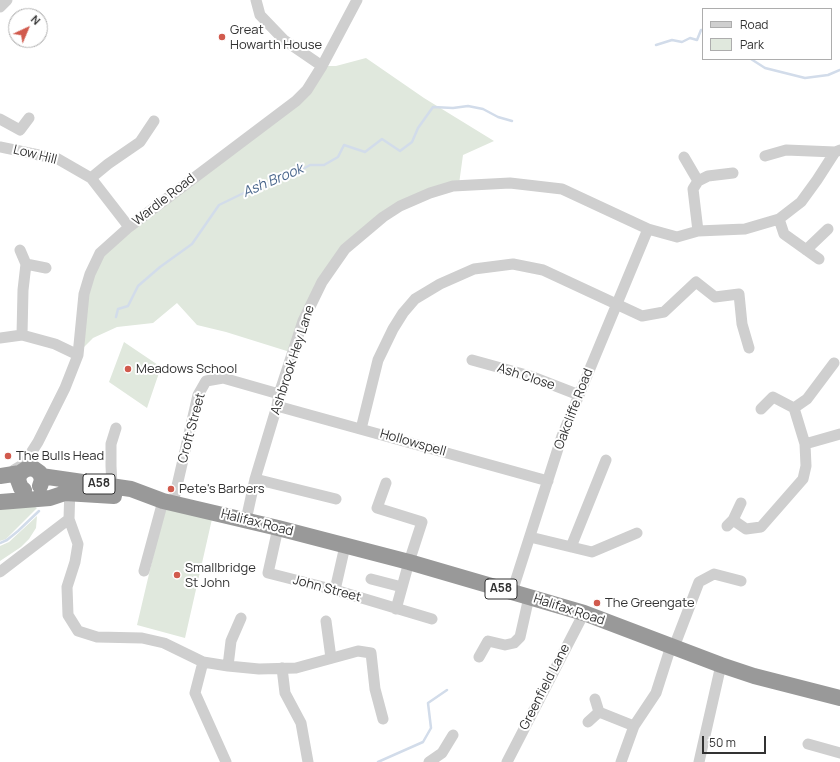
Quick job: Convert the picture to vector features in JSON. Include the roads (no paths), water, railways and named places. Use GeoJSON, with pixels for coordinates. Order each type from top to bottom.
{"type":"FeatureCollection","features":[{"type":"Feature","properties":{"kind":"highway","name":"Halifax Road"},"geometry":{"type":"LineString","coordinates":[[0,475],[31,475],[68,489],[164,501],[246,520],[409,562],[584,613],[721,665],[749,674],[840,698]]}},
{"type":"Feature","properties":{"kind":"highway","name":"A58"},"geometry":{"type":"LineString","coordinates":[[0,494],[31,475]]}},
{"type":"Feature","properties":{"kind":"highway","name":"Halifax Road"},"geometry":{"type":"LineString","coordinates":[[0,502],[50,498],[68,489],[112,486],[130,488],[164,501]]}},
{"type":"Feature","properties":{"kind":"street"},"geometry":{"type":"LineString","coordinates":[[0,7],[7,0]]}},
{"type":"Feature","properties":{"kind":"street"},"geometry":{"type":"LineString","coordinates":[[256,0],[260,15],[284,40],[322,66]]}},
{"type":"Feature","properties":{"kind":"street","name":"Wardle Road"},"geometry":{"type":"LineString","coordinates":[[31,475],[38,442],[65,388],[78,356],[84,294],[90,274],[100,253],[129,228],[296,101],[307,90],[322,66],[357,0]]}},
{"type":"Feature","properties":{"kind":"street"},"geometry":{"type":"LineString","coordinates":[[0,119],[20,130],[29,118]]}},
{"type":"Feature","properties":{"kind":"street"},"geometry":{"type":"LineString","coordinates":[[91,178],[108,164],[140,142],[154,121]]}},
{"type":"Feature","properties":{"kind":"street","name":"Low Hill"},"geometry":{"type":"LineString","coordinates":[[0,147],[58,159],[91,178],[129,228]]}},
{"type":"Feature","properties":{"kind":"street"},"geometry":{"type":"LineString","coordinates":[[765,156],[786,150],[837,151]]}},
{"type":"Feature","properties":{"kind":"street"},"geometry":{"type":"LineString","coordinates":[[819,259],[784,234],[779,219],[800,202],[837,151]]}},
{"type":"Feature","properties":{"kind":"street"},"geometry":{"type":"LineString","coordinates":[[684,157],[698,182]]}},
{"type":"Feature","properties":{"kind":"street"},"geometry":{"type":"LineString","coordinates":[[698,231],[692,189],[698,182],[708,176],[733,173]]}},
{"type":"Feature","properties":{"kind":"street","name":"Ashbrook Hey Lane"},"geometry":{"type":"LineString","coordinates":[[246,520],[255,479],[277,406],[279,394],[303,321],[322,282],[345,249],[383,216],[400,206],[430,193],[453,186],[510,183],[562,189],[648,229],[677,237],[698,231],[745,229],[779,219]]}},
{"type":"Feature","properties":{"kind":"street","name":"Oakcliffe Road"},"geometry":{"type":"LineString","coordinates":[[512,592],[562,436],[648,229]]}},
{"type":"Feature","properties":{"kind":"street"},"geometry":{"type":"LineString","coordinates":[[806,250],[828,229]]}},
{"type":"Feature","properties":{"kind":"street"},"geometry":{"type":"LineString","coordinates":[[20,250],[26,264],[23,290],[22,335]]}},
{"type":"Feature","properties":{"kind":"street"},"geometry":{"type":"LineString","coordinates":[[26,264],[46,268]]}},
{"type":"Feature","properties":{"kind":"street"},"geometry":{"type":"LineString","coordinates":[[361,429],[378,360],[392,330],[403,313],[415,299],[440,284],[474,269],[513,264],[543,270],[642,316],[664,312],[696,282],[715,297],[739,294],[742,324],[749,348]]}},
{"type":"Feature","properties":{"kind":"street"},"geometry":{"type":"LineString","coordinates":[[0,338],[22,335],[55,344],[78,356]]}},
{"type":"Feature","properties":{"kind":"street","name":"Ash Close"},"geometry":{"type":"LineString","coordinates":[[472,360],[530,376],[579,395]]}},
{"type":"Feature","properties":{"kind":"street"},"geometry":{"type":"LineString","coordinates":[[794,408],[807,398],[834,363]]}},
{"type":"Feature","properties":{"kind":"street","name":"Croft Street"},"geometry":{"type":"LineString","coordinates":[[144,571],[164,501],[198,395],[206,382],[223,378],[279,394]]}},
{"type":"Feature","properties":{"kind":"street"},"geometry":{"type":"LineString","coordinates":[[741,503],[730,523],[746,530],[761,527],[803,479],[806,466],[805,444],[794,408],[773,397],[761,409]]}},
{"type":"Feature","properties":{"kind":"street","name":"Hollowspell"},"geometry":{"type":"LineString","coordinates":[[277,406],[548,481]]}},
{"type":"Feature","properties":{"kind":"street"},"geometry":{"type":"LineString","coordinates":[[112,486],[112,444],[116,428]]}},
{"type":"Feature","properties":{"kind":"street"},"geometry":{"type":"LineString","coordinates":[[805,444],[840,434]]}},
{"type":"Feature","properties":{"kind":"street","name":"Wardle Road"},"geometry":{"type":"LineString","coordinates":[[31,475],[38,442]]}},
{"type":"Feature","properties":{"kind":"street"},"geometry":{"type":"LineString","coordinates":[[571,547],[606,460]]}},
{"type":"Feature","properties":{"kind":"street"},"geometry":{"type":"LineString","coordinates":[[255,479],[336,499]]}},
{"type":"Feature","properties":{"kind":"street"},"geometry":{"type":"LineString","coordinates":[[386,483],[377,508],[422,522],[396,609]]}},
{"type":"Feature","properties":{"kind":"street"},"geometry":{"type":"LineString","coordinates":[[68,489],[70,519],[78,544],[75,562],[67,587],[68,615],[78,631],[97,637],[142,638],[164,643],[203,662],[259,669],[296,668],[358,651],[371,653],[375,689],[383,718]]}},
{"type":"Feature","properties":{"kind":"street"},"geometry":{"type":"LineString","coordinates":[[0,572],[70,519]]}},
{"type":"Feature","properties":{"kind":"street","name":"John Street"},"geometry":{"type":"LineString","coordinates":[[278,528],[268,573],[335,590],[432,619]]}},
{"type":"Feature","properties":{"kind":"street"},"geometry":{"type":"LineString","coordinates":[[530,537],[592,552],[637,533]]}},
{"type":"Feature","properties":{"kind":"street"},"geometry":{"type":"LineString","coordinates":[[335,590],[345,546]]}},
{"type":"Feature","properties":{"kind":"street"},"geometry":{"type":"LineString","coordinates":[[621,762],[634,726],[656,693],[699,582],[714,574],[741,581]]}},
{"type":"Feature","properties":{"kind":"street"},"geometry":{"type":"LineString","coordinates":[[371,579],[402,587]]}},
{"type":"Feature","properties":{"kind":"street"},"geometry":{"type":"LineString","coordinates":[[479,657],[488,641],[505,645],[514,643],[520,638],[529,597]]}},
{"type":"Feature","properties":{"kind":"street","name":"Greenfield Lane"},"geometry":{"type":"LineString","coordinates":[[507,762],[584,613]]}},
{"type":"Feature","properties":{"kind":"street"},"geometry":{"type":"LineString","coordinates":[[228,666],[231,641],[241,618]]}},
{"type":"Feature","properties":{"kind":"street"},"geometry":{"type":"LineString","coordinates":[[326,621],[331,658]]}},
{"type":"Feature","properties":{"kind":"street"},"geometry":{"type":"LineString","coordinates":[[203,662],[195,693],[226,762]]}},
{"type":"Feature","properties":{"kind":"street"},"geometry":{"type":"LineString","coordinates":[[699,762],[721,665]]}},
{"type":"Feature","properties":{"kind":"street"},"geometry":{"type":"LineString","coordinates":[[282,668],[285,693],[301,723],[308,762]]}},
{"type":"Feature","properties":{"kind":"street"},"geometry":{"type":"LineString","coordinates":[[595,699],[599,712]]}},
{"type":"Feature","properties":{"kind":"street"},"geometry":{"type":"LineString","coordinates":[[599,712],[634,726]]}},
{"type":"Feature","properties":{"kind":"street"},"geometry":{"type":"LineString","coordinates":[[588,722],[599,712]]}},
{"type":"Feature","properties":{"kind":"street"},"geometry":{"type":"LineString","coordinates":[[429,762],[442,753],[453,734]]}},
{"type":"Feature","properties":{"kind":"street"},"geometry":{"type":"LineString","coordinates":[[808,744],[840,753]]}},
{"type":"Feature","properties":{"kind":"waterway","name":"Ash Brook"},"geometry":{"type":"LineString","coordinates":[[656,45],[672,40],[682,42],[690,38],[697,40],[702,30]]}},
{"type":"Feature","properties":{"kind":"waterway","name":"Ash Brook"},"geometry":{"type":"LineString","coordinates":[[753,60],[765,68],[805,78],[828,75],[840,70]]}},
{"type":"Feature","properties":{"kind":"waterway","name":"Ash Brook"},"geometry":{"type":"LineString","coordinates":[[116,317],[118,309],[128,306],[138,286],[160,267],[192,244],[219,205],[254,188],[291,176],[310,165],[324,165],[338,157],[344,145],[365,152],[382,139],[400,151],[412,142],[418,128],[433,107],[453,108],[468,106],[483,109],[498,117],[512,121]]}},
{"type":"Feature","properties":{"kind":"waterway","name":"Ash Brook"},"geometry":{"type":"LineString","coordinates":[[0,543],[7,540],[18,531],[39,511]]}},
{"type":"Feature","properties":{"kind":"waterway"},"geometry":{"type":"LineString","coordinates":[[378,762],[423,742],[431,728],[428,703],[447,690]]}},
{"type":"Feature","properties":{"kind":"place","name":"Great Howarth House"},"geometry":{"type":"Point","coordinates":[222,37]}},
{"type":"Feature","properties":{"kind":"place","name":"Meadows School"},"geometry":{"type":"Point","coordinates":[128,369]}},
{"type":"Feature","properties":{"kind":"place","name":"The Bulls Head"},"geometry":{"type":"Point","coordinates":[8,456]}},
{"type":"Feature","properties":{"kind":"place","name":"Pete's Barbers"},"geometry":{"type":"Point","coordinates":[171,489]}},
{"type":"Feature","properties":{"kind":"place","name":"Smallbridge St John"},"geometry":{"type":"Point","coordinates":[177,575]}},
{"type":"Feature","properties":{"kind":"place","name":"The Greengate"},"geometry":{"type":"Point","coordinates":[597,603]}}]}
